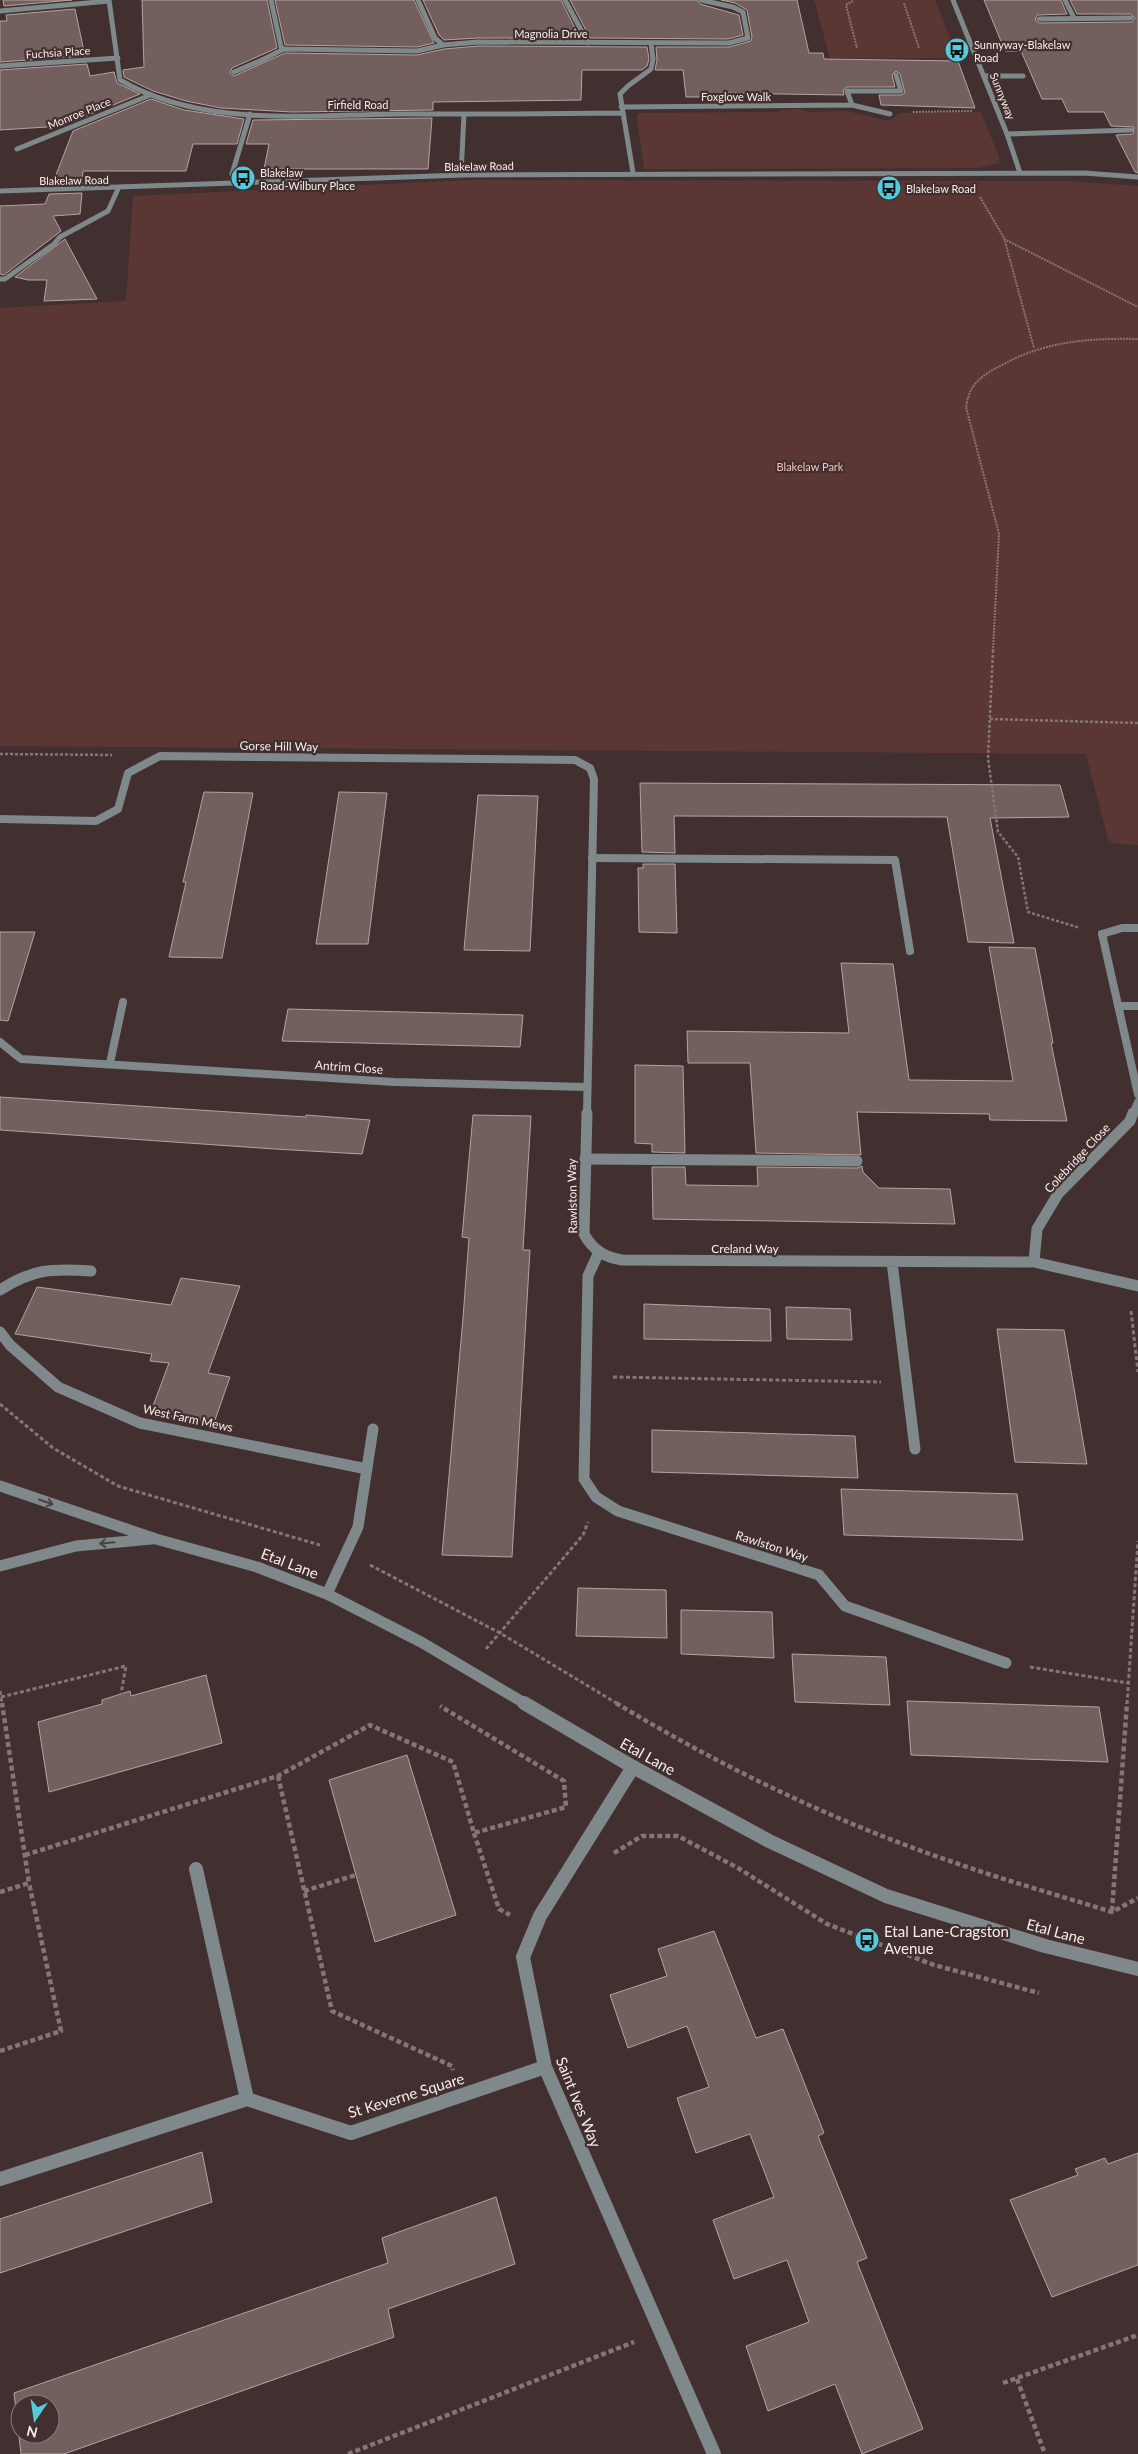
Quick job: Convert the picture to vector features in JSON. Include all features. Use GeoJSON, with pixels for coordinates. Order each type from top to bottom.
{"type":"FeatureCollection","features":[{"type":"Feature","properties":{"kind":"street"},"geometry":{"type":"LineString","coordinates":[[0,11],[109,0]]}},
{"type":"Feature","properties":{"kind":"street","name":"Firfield Road"},"geometry":{"type":"LineString","coordinates":[[109,0],[120,80],[130,88],[148,96],[192,107],[250,114],[464,114],[622,110]]}},
{"type":"Feature","properties":{"kind":"street"},"geometry":{"type":"LineString","coordinates":[[271,0],[281,47],[284,50]]}},
{"type":"Feature","properties":{"kind":"street"},"geometry":{"type":"LineString","coordinates":[[418,0],[435,38],[443,45]]}},
{"type":"Feature","properties":{"kind":"street"},"geometry":{"type":"LineString","coordinates":[[565,0],[588,43]]}},
{"type":"Feature","properties":{"kind":"street","name":"Magnolia Drive"},"geometry":{"type":"LineString","coordinates":[[234,72],[284,50],[418,51],[443,45],[478,42],[728,43],[748,38],[743,12],[733,7],[701,0]]}},
{"type":"Feature","properties":{"kind":"street","name":"Sunnyway"},"geometry":{"type":"LineString","coordinates":[[953,0],[1007,134],[1020,173]]}},
{"type":"Feature","properties":{"kind":"street"},"geometry":{"type":"LineString","coordinates":[[1065,0],[1074,18]]}},
{"type":"Feature","properties":{"kind":"street"},"geometry":{"type":"LineString","coordinates":[[1039,18],[1131,18]]}},
{"type":"Feature","properties":{"kind":"street"},"geometry":{"type":"LineString","coordinates":[[634,173],[620,94],[622,89],[650,70],[653,63],[651,43]]}},
{"type":"Feature","properties":{"kind":"street","name":"Fuchsia Place"},"geometry":{"type":"LineString","coordinates":[[0,66],[118,58]]}},
{"type":"Feature","properties":{"kind":"street"},"geometry":{"type":"LineString","coordinates":[[852,105],[847,91],[901,90],[896,75]]}},
{"type":"Feature","properties":{"kind":"street"},"geometry":{"type":"LineString","coordinates":[[984,76],[1023,76]]}},
{"type":"Feature","properties":{"kind":"street","name":"Monroe Place"},"geometry":{"type":"LineString","coordinates":[[17,149],[148,96]]}},
{"type":"Feature","properties":{"kind":"street","name":"Foxglove Walk"},"geometry":{"type":"LineString","coordinates":[[622,110],[852,105],[890,114]]}},
{"type":"Feature","properties":{"kind":"street"},"geometry":{"type":"LineString","coordinates":[[232,174],[250,114]]}},
{"type":"Feature","properties":{"kind":"street"},"geometry":{"type":"LineString","coordinates":[[461,176],[464,114]]}},
{"type":"Feature","properties":{"kind":"street"},"geometry":{"type":"LineString","coordinates":[[1007,134],[1131,130]]}},
{"type":"Feature","properties":{"kind":"street","name":"Blakelaw Road"},"geometry":{"type":"LineString","coordinates":[[0,192],[461,176],[634,173],[1084,173],[1138,177]]}},
{"type":"Feature","properties":{"kind":"street"},"geometry":{"type":"LineString","coordinates":[[0,279],[6,279],[54,244],[60,237],[108,211],[118,189]]}},
{"type":"Feature","properties":{"kind":"street","name":"Gorse Hill Way"},"geometry":{"type":"LineString","coordinates":[[0,819],[96,821],[118,809],[128,773],[160,756],[575,760],[590,768]]}},
{"type":"Feature","properties":{"kind":"street","name":"Rawlston Way"},"geometry":{"type":"LineString","coordinates":[[590,768],[594,779],[584,1234],[598,1254],[588,1276],[584,1479],[596,1497],[618,1511],[819,1576],[845,1606],[1006,1663]]}},
{"type":"Feature","properties":{"kind":"street"},"geometry":{"type":"LineString","coordinates":[[592,858],[895,860],[910,951]]}},
{"type":"Feature","properties":{"kind":"street"},"geometry":{"type":"LineString","coordinates":[[1138,928],[1122,928],[1102,934],[1138,1094]]}},
{"type":"Feature","properties":{"kind":"street"},"geometry":{"type":"LineString","coordinates":[[110,1063],[123,1002]]}},
{"type":"Feature","properties":{"kind":"street"},"geometry":{"type":"LineString","coordinates":[[1118,1006],[1138,1006]]}},
{"type":"Feature","properties":{"kind":"street","name":"Antrim Close"},"geometry":{"type":"LineString","coordinates":[[0,1042],[21,1059],[394,1082],[587,1087]]}},
{"type":"Feature","properties":{"kind":"street","name":"Colebridge Close"},"geometry":{"type":"LineString","coordinates":[[1034,1262],[1037,1229],[1058,1194],[1130,1120],[1138,1102]]}},
{"type":"Feature","properties":{"kind":"street"},"geometry":{"type":"LineString","coordinates":[[585,1159],[857,1161]]}},
{"type":"Feature","properties":{"kind":"street","name":"Creland Way"},"geometry":{"type":"LineString","coordinates":[[598,1254],[622,1260],[1034,1262],[1138,1286]]}},
{"type":"Feature","properties":{"kind":"street"},"geometry":{"type":"LineString","coordinates":[[892,1262],[915,1449]]}},
{"type":"Feature","properties":{"kind":"street"},"geometry":{"type":"LineString","coordinates":[[0,1290],[20,1277],[51,1268],[91,1271]]}},
{"type":"Feature","properties":{"kind":"street","name":"West Farm Mews"},"geometry":{"type":"LineString","coordinates":[[0,1332],[10,1345],[58,1387],[140,1423],[367,1469]]}},
{"type":"Feature","properties":{"kind":"street"},"geometry":{"type":"LineString","coordinates":[[327,1594],[358,1527],[373,1429]]}},
{"type":"Feature","properties":{"kind":"street","name":"Etal Lane"},"geometry":{"type":"LineString","coordinates":[[0,1486],[156,1539],[257,1567],[327,1594],[421,1642],[633,1767],[769,1841],[886,1896],[1045,1946],[1138,1969]]}},
{"type":"Feature","properties":{"kind":"street","name":"Etal Lane"},"geometry":{"type":"LineString","coordinates":[[0,1566],[76,1546],[156,1539]]}},
{"type":"Feature","properties":{"kind":"street","name":"Saint Ives Way"},"geometry":{"type":"LineString","coordinates":[[633,1767],[540,1916],[523,1957],[545,2067],[714,2454]]}},
{"type":"Feature","properties":{"kind":"street"},"geometry":{"type":"LineString","coordinates":[[0,2179],[247,2099],[196,1869]]}},
{"type":"Feature","properties":{"kind":"street","name":"St Keverne Square"},"geometry":{"type":"LineString","coordinates":[[247,2099],[351,2132],[545,2067]]}},
{"type":"Feature","properties":{"kind":"path"},"geometry":{"type":"LineString","coordinates":[[853,1],[846,5],[856,48]]}},
{"type":"Feature","properties":{"kind":"path"},"geometry":{"type":"LineString","coordinates":[[904,3],[919,48]]}},
{"type":"Feature","properties":{"kind":"path"},"geometry":{"type":"LineString","coordinates":[[909,112],[998,111]]}},
{"type":"Feature","properties":{"kind":"path"},"geometry":{"type":"LineString","coordinates":[[969,174],[1004,238],[1034,348]]}},
{"type":"Feature","properties":{"kind":"path"},"geometry":{"type":"LineString","coordinates":[[1004,238],[1138,307]]}},
{"type":"Feature","properties":{"kind":"path"},"geometry":{"type":"LineString","coordinates":[[1102,934],[1028,912],[1018,857],[998,832],[988,758],[999,534],[966,407],[970,390],[982,377],[1034,348],[1084,340],[1138,340]]}},
{"type":"Feature","properties":{"kind":"path"},"geometry":{"type":"LineString","coordinates":[[990,719],[1138,723]]}},
{"type":"Feature","properties":{"kind":"path"},"geometry":{"type":"LineString","coordinates":[[0,754],[113,755]]}},
{"type":"Feature","properties":{"kind":"path"},"geometry":{"type":"LineString","coordinates":[[1131,1308],[1138,1372]]}},
{"type":"Feature","properties":{"kind":"path"},"geometry":{"type":"LineString","coordinates":[[586,1376],[907,1383]]}},
{"type":"Feature","properties":{"kind":"path"},"geometry":{"type":"LineString","coordinates":[[0,1404],[53,1448],[118,1486],[346,1552],[500,1633],[666,1733],[748,1777],[818,1809],[949,1861],[1112,1912],[1138,1898]]}},
{"type":"Feature","properties":{"kind":"path"},"geometry":{"type":"LineString","coordinates":[[486,1650],[583,1535],[596,1497]]}},
{"type":"Feature","properties":{"kind":"path"},"geometry":{"type":"LineString","coordinates":[[1112,1912],[1138,1541]]}},
{"type":"Feature","properties":{"kind":"path"},"geometry":{"type":"LineString","coordinates":[[1006,1663],[1128,1683]]}},
{"type":"Feature","properties":{"kind":"path"},"geometry":{"type":"LineString","coordinates":[[1,1697],[126,1666],[121,1694]]}},
{"type":"Feature","properties":{"kind":"path"},"geometry":{"type":"LineString","coordinates":[[0,1691],[29,1883],[61,2031],[0,2051]]}},
{"type":"Feature","properties":{"kind":"path"},"geometry":{"type":"LineString","coordinates":[[440,1706],[564,1782],[566,1807],[474,1833]]}},
{"type":"Feature","properties":{"kind":"path"},"geometry":{"type":"LineString","coordinates":[[25,1855],[278,1776],[370,1725],[453,1762],[474,1833],[500,1909],[535,1928]]}},
{"type":"Feature","properties":{"kind":"path"},"geometry":{"type":"LineString","coordinates":[[278,1776],[332,2011],[452,2066],[460,2096]]}},
{"type":"Feature","properties":{"kind":"path"},"geometry":{"type":"LineString","coordinates":[[610,1860],[615,1852],[642,1836],[678,1836],[738,1868],[827,1924],[934,1965],[1038,1993]]}},
{"type":"Feature","properties":{"kind":"path"},"geometry":{"type":"LineString","coordinates":[[304,1891],[356,1875]]}},
{"type":"Feature","properties":{"kind":"path"},"geometry":{"type":"LineString","coordinates":[[0,1892],[29,1883]]}},
{"type":"Feature","properties":{"kind":"path"},"geometry":{"type":"LineString","coordinates":[[348,2454],[660,2331]]}},
{"type":"Feature","properties":{"kind":"path"},"geometry":{"type":"LineString","coordinates":[[1003,2383],[1138,2336]]}},
{"type":"Feature","properties":{"kind":"path"},"geometry":{"type":"LineString","coordinates":[[1017,2379],[1045,2454]]}},
{"type":"Feature","properties":{"kind":"green space"},"geometry":{"type":"Polygon","coordinates":[[[814,0],[935,0],[958,58],[830,58],[814,0]]]}},
{"type":"Feature","properties":{"kind":"green space"},"geometry":{"type":"Polygon","coordinates":[[[801,109],[809,112],[846,111],[890,121],[899,113],[981,112],[999,157],[999,163],[978,168],[644,169],[637,119],[637,114],[639,113],[778,112],[801,109]]]}},
{"type":"Feature","properties":{"kind":"green space","name":"Blakelaw Park"},"geometry":{"type":"Polygon","coordinates":[[[470,180],[1067,181],[1138,186],[1138,845],[1109,843],[1086,754],[0,746],[0,308],[126,301],[133,196],[470,180]]]}},
{"type":"Feature","properties":{"kind":"building"},"geometry":{"type":"Polygon","coordinates":[[[3,0],[72,0],[4,6],[3,0]]]}},
{"type":"Feature","properties":{"kind":"building"},"geometry":{"type":"Polygon","coordinates":[[[142,0],[267,0],[277,48],[232,68],[230,73],[234,76],[285,53],[417,55],[444,49],[478,46],[647,47],[649,59],[647,66],[642,70],[582,70],[581,100],[433,102],[433,110],[292,112],[221,108],[186,101],[153,91],[124,77],[123,70],[144,67],[142,0]]]}},
{"type":"Feature","properties":{"kind":"building"},"geometry":{"type":"Polygon","coordinates":[[[275,0],[414,0],[434,43],[417,47],[285,45],[275,0]]]}},
{"type":"Feature","properties":{"kind":"building"},"geometry":{"type":"Polygon","coordinates":[[[423,0],[561,0],[580,38],[444,40],[439,35],[423,0]]]}},
{"type":"Feature","properties":{"kind":"building"},"geometry":{"type":"Polygon","coordinates":[[[570,0],[697,0],[700,4],[739,15],[743,35],[728,39],[590,38],[570,0]]]}},
{"type":"Feature","properties":{"kind":"building"},"geometry":{"type":"Polygon","coordinates":[[[721,0],[797,0],[809,53],[823,53],[824,59],[958,61],[975,108],[881,105],[879,95],[901,95],[905,93],[900,74],[896,71],[892,75],[895,87],[847,87],[843,90],[844,95],[719,93],[719,97],[686,97],[683,70],[655,70],[657,60],[656,47],[729,47],[751,41],[752,37],[747,10],[735,3],[721,0]]]}},
{"type":"Feature","properties":{"kind":"building"},"geometry":{"type":"Polygon","coordinates":[[[984,0],[1061,0],[1067,14],[1037,15],[1035,20],[1039,23],[1132,22],[1135,18],[1131,14],[1077,14],[1070,0],[1138,0],[1138,173],[1135,172],[1116,135],[1133,134],[1134,127],[1111,126],[1104,112],[1068,112],[1062,99],[1042,99],[1021,51],[1005,51],[984,0]]]}},
{"type":"Feature","properties":{"kind":"building"},"geometry":{"type":"Polygon","coordinates":[[[75,9],[85,56],[0,62],[0,21],[7,21],[6,15],[75,9]]]}},
{"type":"Feature","properties":{"kind":"building"},"geometry":{"type":"Polygon","coordinates":[[[87,64],[90,76],[114,72],[117,83],[140,94],[62,126],[0,130],[0,70],[87,64]]]}},
{"type":"Feature","properties":{"kind":"building"},"geometry":{"type":"Polygon","coordinates":[[[151,99],[184,110],[244,119],[237,144],[193,144],[186,171],[83,171],[82,184],[52,185],[73,131],[151,99]]]}},
{"type":"Feature","properties":{"kind":"building"},"geometry":{"type":"Polygon","coordinates":[[[432,118],[428,169],[264,169],[269,144],[246,144],[253,120],[432,118]]]}},
{"type":"Feature","properties":{"kind":"building"},"geometry":{"type":"Polygon","coordinates":[[[82,193],[80,214],[53,216],[61,231],[4,275],[0,274],[0,206],[45,204],[49,194],[82,193]]]}},
{"type":"Feature","properties":{"kind":"building"},"geometry":{"type":"Polygon","coordinates":[[[65,239],[97,299],[44,301],[47,280],[28,280],[15,277],[65,239]]]}},
{"type":"Feature","properties":{"kind":"building"},"geometry":{"type":"Polygon","coordinates":[[[640,783],[1060,785],[1069,817],[990,818],[1014,943],[968,942],[947,817],[674,816],[675,853],[642,852],[640,783]]]}},
{"type":"Feature","properties":{"kind":"building"},"geometry":{"type":"Polygon","coordinates":[[[204,792],[253,793],[222,958],[169,957],[186,882],[183,882],[204,792]]]}},
{"type":"Feature","properties":{"kind":"building"},"geometry":{"type":"Polygon","coordinates":[[[339,792],[387,793],[368,944],[316,944],[339,792]]]}},
{"type":"Feature","properties":{"kind":"building"},"geometry":{"type":"Polygon","coordinates":[[[478,795],[538,796],[530,951],[464,950],[478,795]]]}},
{"type":"Feature","properties":{"kind":"building"},"geometry":{"type":"Polygon","coordinates":[[[643,864],[675,864],[677,933],[639,932],[638,868],[643,868],[643,864]]]}},
{"type":"Feature","properties":{"kind":"building"},"geometry":{"type":"Polygon","coordinates":[[[0,932],[35,932],[8,1021],[0,1020],[0,932]]]}},
{"type":"Feature","properties":{"kind":"building"},"geometry":{"type":"Polygon","coordinates":[[[989,947],[1035,948],[1053,1043],[1051,1043],[1067,1121],[990,1120],[989,1114],[857,1112],[861,1155],[756,1153],[750,1063],[688,1063],[687,1031],[849,1033],[841,963],[893,964],[909,1080],[1013,1081],[989,947]]]}},
{"type":"Feature","properties":{"kind":"building"},"geometry":{"type":"Polygon","coordinates":[[[288,1009],[523,1015],[520,1047],[282,1041],[288,1009]]]}},
{"type":"Feature","properties":{"kind":"building"},"geometry":{"type":"Polygon","coordinates":[[[635,1065],[683,1066],[685,1153],[652,1152],[652,1144],[635,1143],[635,1065]]]}},
{"type":"Feature","properties":{"kind":"building"},"geometry":{"type":"Polygon","coordinates":[[[0,1097],[370,1120],[362,1154],[275,1149],[0,1130],[0,1097]]]}},
{"type":"Feature","properties":{"kind":"building"},"geometry":{"type":"Polygon","coordinates":[[[473,1115],[531,1116],[523,1250],[530,1250],[512,1557],[442,1555],[469,1238],[462,1237],[473,1115]]]}},
{"type":"Feature","properties":{"kind":"building"},"geometry":{"type":"Polygon","coordinates":[[[862,1166],[863,1172],[879,1188],[950,1189],[955,1224],[653,1219],[652,1167],[685,1167],[686,1185],[758,1186],[757,1167],[857,1168],[862,1166]]]}},
{"type":"Feature","properties":{"kind":"building"},"geometry":{"type":"Polygon","coordinates":[[[181,1278],[240,1286],[208,1373],[230,1377],[214,1423],[150,1414],[169,1363],[150,1361],[152,1354],[15,1334],[37,1287],[171,1305],[181,1278]]]}},
{"type":"Feature","properties":{"kind":"building"},"geometry":{"type":"Polygon","coordinates":[[[644,1304],[770,1309],[771,1341],[644,1339],[644,1304]]]}},
{"type":"Feature","properties":{"kind":"building"},"geometry":{"type":"Polygon","coordinates":[[[786,1307],[850,1309],[852,1340],[787,1339],[786,1307]]]}},
{"type":"Feature","properties":{"kind":"building"},"geometry":{"type":"Polygon","coordinates":[[[997,1329],[1064,1330],[1087,1464],[1015,1462],[997,1329]]]}},
{"type":"Feature","properties":{"kind":"building"},"geometry":{"type":"Polygon","coordinates":[[[652,1430],[855,1436],[858,1478],[652,1472],[652,1430]]]}},
{"type":"Feature","properties":{"kind":"building"},"geometry":{"type":"Polygon","coordinates":[[[841,1489],[1017,1494],[1023,1540],[844,1535],[841,1489]]]}},
{"type":"Feature","properties":{"kind":"building"},"geometry":{"type":"Polygon","coordinates":[[[578,1588],[666,1590],[667,1638],[576,1636],[578,1588]]]}},
{"type":"Feature","properties":{"kind":"building"},"geometry":{"type":"Polygon","coordinates":[[[681,1610],[772,1612],[774,1658],[681,1654],[681,1610]]]}},
{"type":"Feature","properties":{"kind":"building"},"geometry":{"type":"Polygon","coordinates":[[[792,1654],[886,1657],[890,1705],[795,1702],[792,1654]]]}},
{"type":"Feature","properties":{"kind":"building"},"geometry":{"type":"Polygon","coordinates":[[[206,1675],[222,1743],[49,1792],[38,1722],[102,1704],[102,1700],[130,1691],[131,1696],[206,1675]]]}},
{"type":"Feature","properties":{"kind":"building"},"geometry":{"type":"Polygon","coordinates":[[[907,1701],[1099,1707],[1108,1762],[911,1755],[907,1701]]]}},
{"type":"Feature","properties":{"kind":"building"},"geometry":{"type":"Polygon","coordinates":[[[407,1755],[456,1915],[375,1942],[329,1780],[407,1755]]]}},
{"type":"Feature","properties":{"kind":"building"},"geometry":{"type":"Polygon","coordinates":[[[714,1931],[756,2038],[783,2029],[824,2133],[818,2136],[867,2258],[857,2262],[923,2429],[862,2454],[835,2384],[768,2411],[746,2346],[809,2322],[787,2260],[734,2279],[713,2220],[774,2197],[750,2134],[696,2153],[677,2098],[709,2087],[687,2026],[628,2048],[610,1995],[667,1976],[658,1949],[714,1931]]]}},
{"type":"Feature","properties":{"kind":"building"},"geometry":{"type":"Polygon","coordinates":[[[202,2152],[212,2202],[0,2273],[0,2219],[202,2152]]]}},
{"type":"Feature","properties":{"kind":"building"},"geometry":{"type":"Polygon","coordinates":[[[1138,2153],[1138,2265],[1052,2297],[1010,2200],[1078,2175],[1075,2169],[1105,2158],[1108,2164],[1138,2153]]]}},
{"type":"Feature","properties":{"kind":"building"},"geometry":{"type":"Polygon","coordinates":[[[496,2197],[515,2264],[388,2309],[394,2337],[64,2454],[21,2454],[20,2444],[60,2444],[60,2394],[14,2393],[388,2263],[382,2238],[496,2197]]]}},
{"type":"Feature","properties":{"kind":"place","name":"Sunnyway-Blakelaw Road"},"geometry":{"type":"Point","coordinates":[957,50]}},
{"type":"Feature","properties":{"kind":"place","name":"Blakelaw Road-Wilbury Place"},"geometry":{"type":"Point","coordinates":[243,178]}},
{"type":"Feature","properties":{"kind":"place","name":"Blakelaw Road"},"geometry":{"type":"Point","coordinates":[889,188]}},
{"type":"Feature","properties":{"kind":"place","name":"Etal Lane-Cragston Avenue"},"geometry":{"type":"Point","coordinates":[867,1940]}}]}
